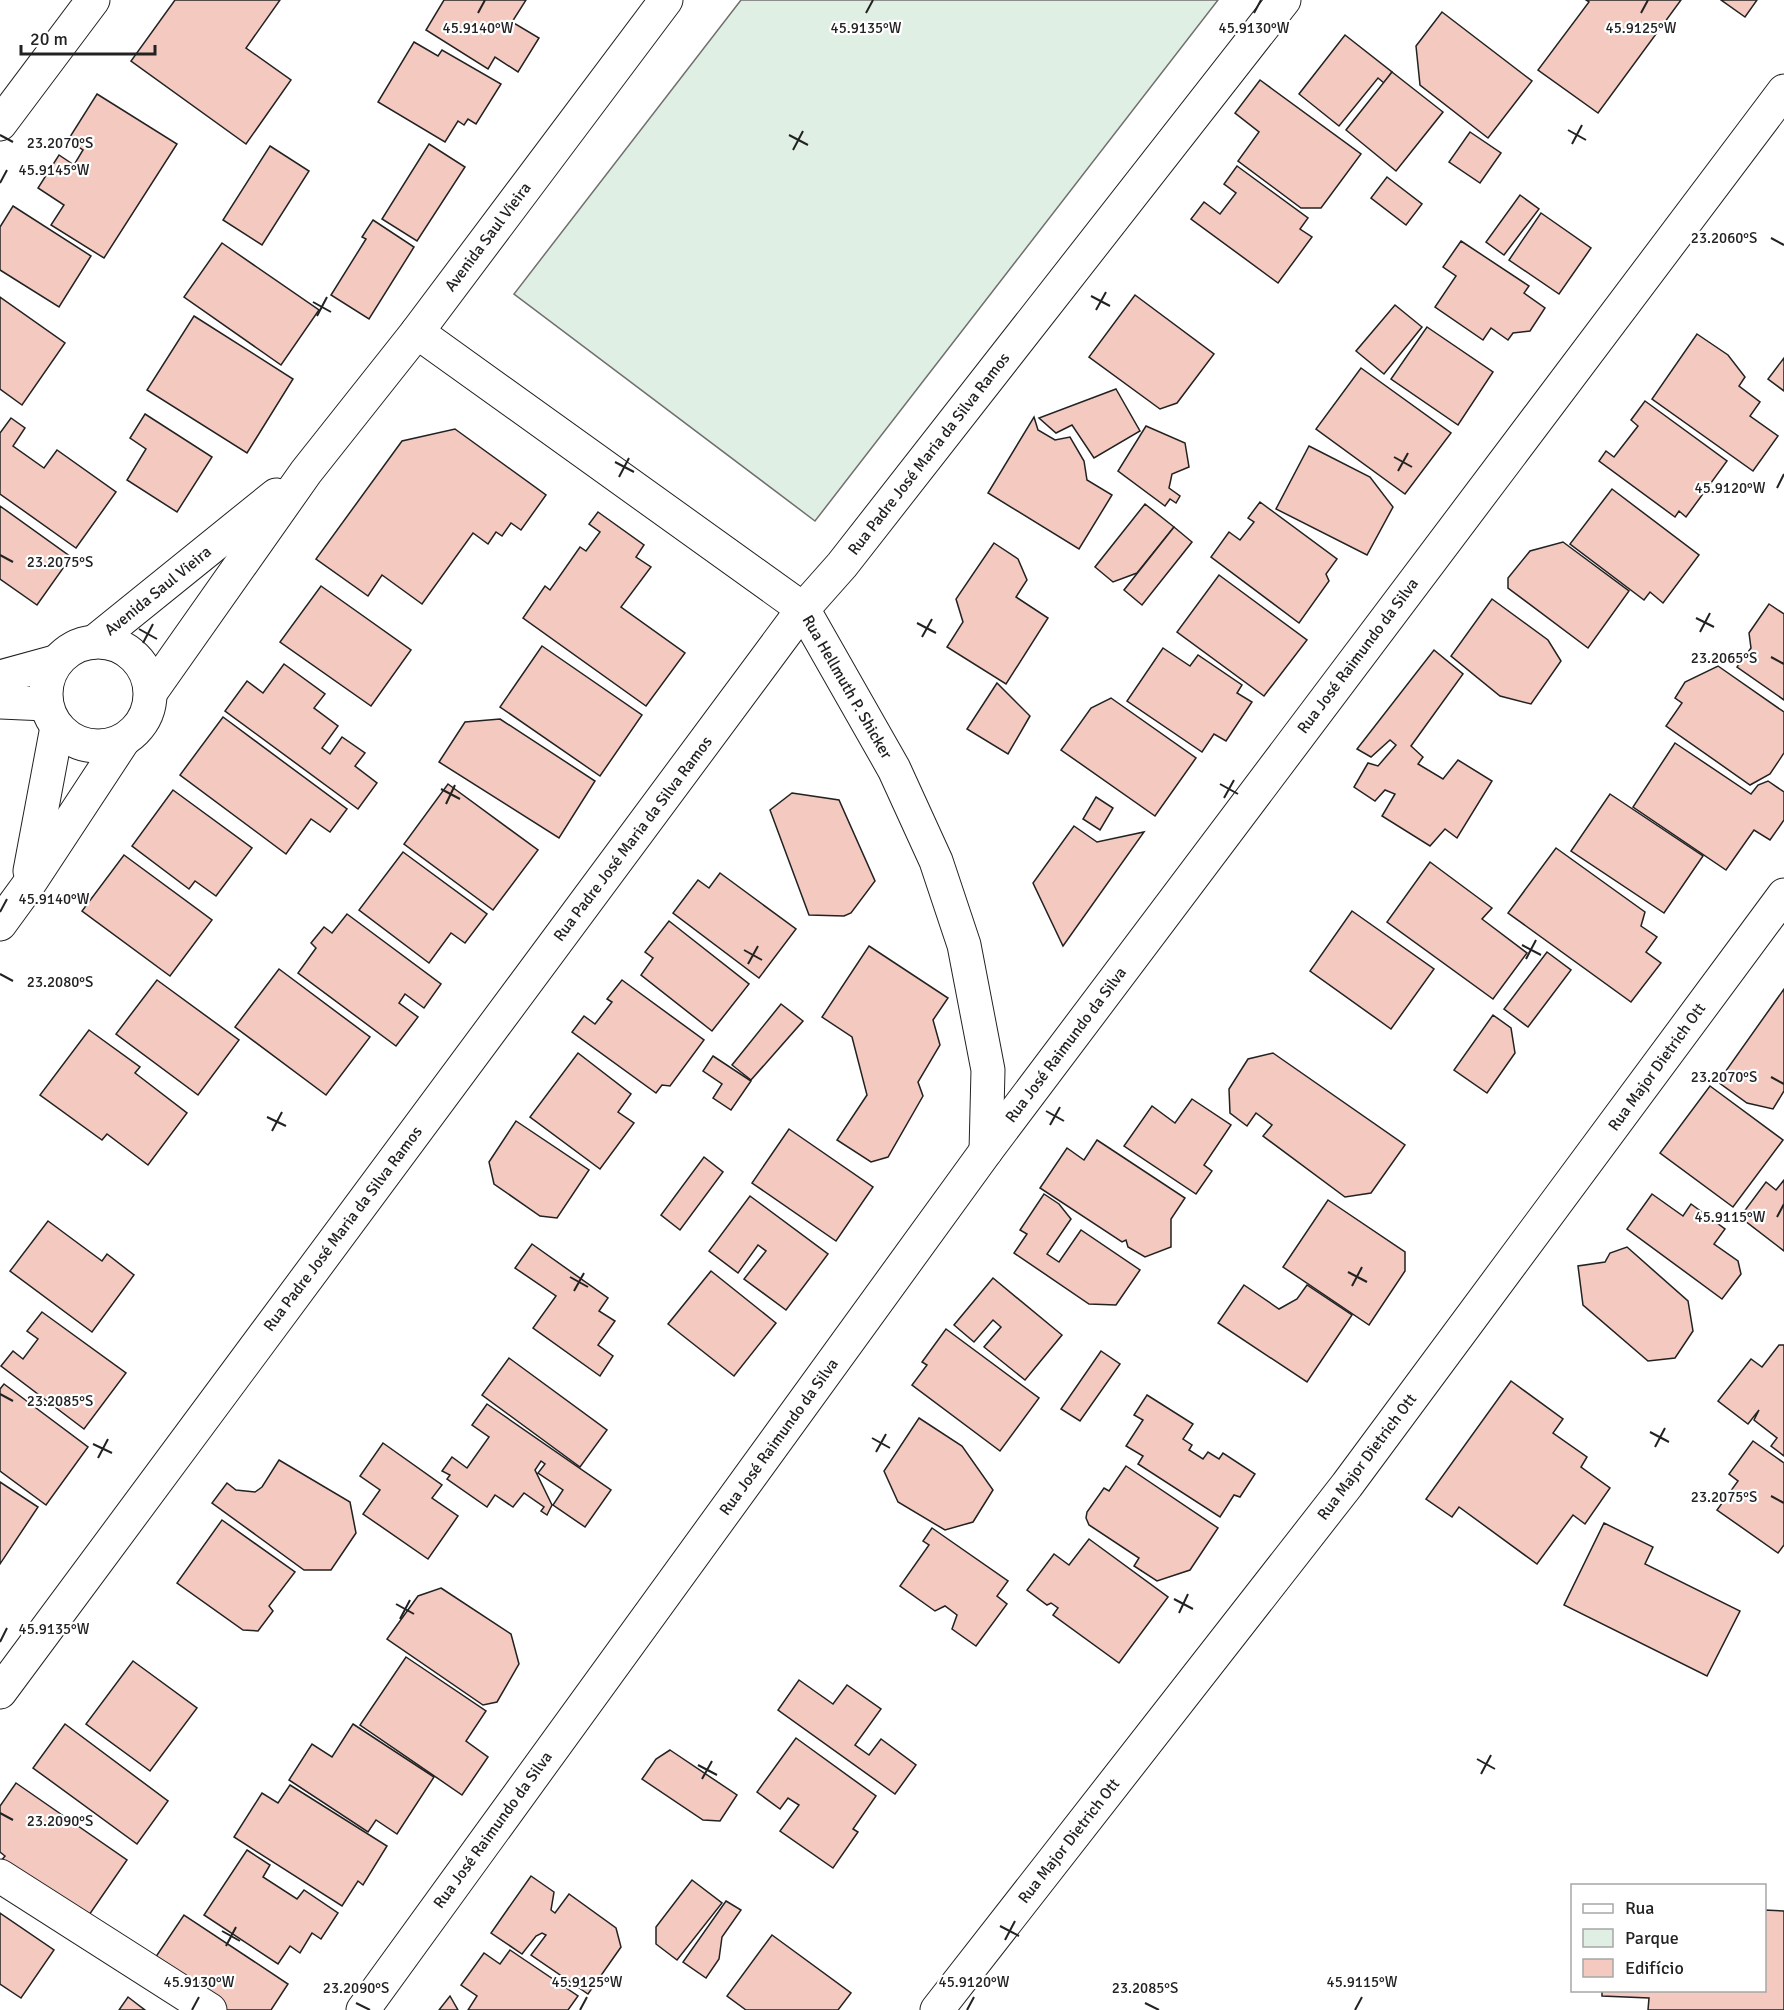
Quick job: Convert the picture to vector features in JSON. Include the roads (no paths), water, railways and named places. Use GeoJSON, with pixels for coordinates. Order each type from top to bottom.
{"type":"FeatureCollection","features":[{"type":"Feature","properties":{"kind":"street"},"geometry":{"type":"LineString","coordinates":[[0,124],[93,0]]}},
{"type":"Feature","properties":{"kind":"street","name":"Avenida Saul Vieira"},"geometry":{"type":"LineString","coordinates":[[151,692],[306,472],[417,332],[666,0]]}},
{"type":"Feature","properties":{"kind":"street","name":"Rua Padre José Maria da Silva Ramos"},"geometry":{"type":"LineString","coordinates":[[0,1692],[803,609],[842,565],[1284,0]]}},
{"type":"Feature","properties":{"kind":"street","name":"Rua José Raimundo da Silva"},"geometry":{"type":"LineString","coordinates":[[363,2010],[986,1151],[1784,91]]}},
{"type":"Feature","properties":{"kind":"street","name":"Rua Hellmuth P. Shicker"},"geometry":{"type":"LineString","coordinates":[[417,332],[803,609],[894,769],[936,861],[961,935],[979,1015],[988,1070],[986,1151]]}},
{"type":"Feature","properties":{"kind":"street","name":"Avenida Saul Vieira"},"geometry":{"type":"LineString","coordinates":[[94,642],[306,472]]}},
{"type":"Feature","properties":{"kind":"street"},"geometry":{"type":"LineString","coordinates":[[0,676],[55,662],[67,652],[94,642],[111,643],[126,650],[139,661],[148,675],[151,692],[150,707],[144,720],[123,741],[0,924]]}},
{"type":"Feature","properties":{"kind":"street"},"geometry":{"type":"LineString","coordinates":[[55,662],[45,690],[52,716],[68,737],[95,747],[123,741]]}},
{"type":"Feature","properties":{"kind":"street"},"geometry":{"type":"LineString","coordinates":[[0,702],[52,716]]}},
{"type":"Feature","properties":{"kind":"street"},"geometry":{"type":"LineString","coordinates":[[27,887],[52,716]]}},
{"type":"Feature","properties":{"kind":"street","name":"Rua Major Dietrich Ott"},"geometry":{"type":"LineString","coordinates":[[937,2010],[1347,1485],[1784,895]]}},
{"type":"Feature","properties":{"kind":"street"},"geometry":{"type":"LineString","coordinates":[[0,1876],[210,2010]]}}]}
